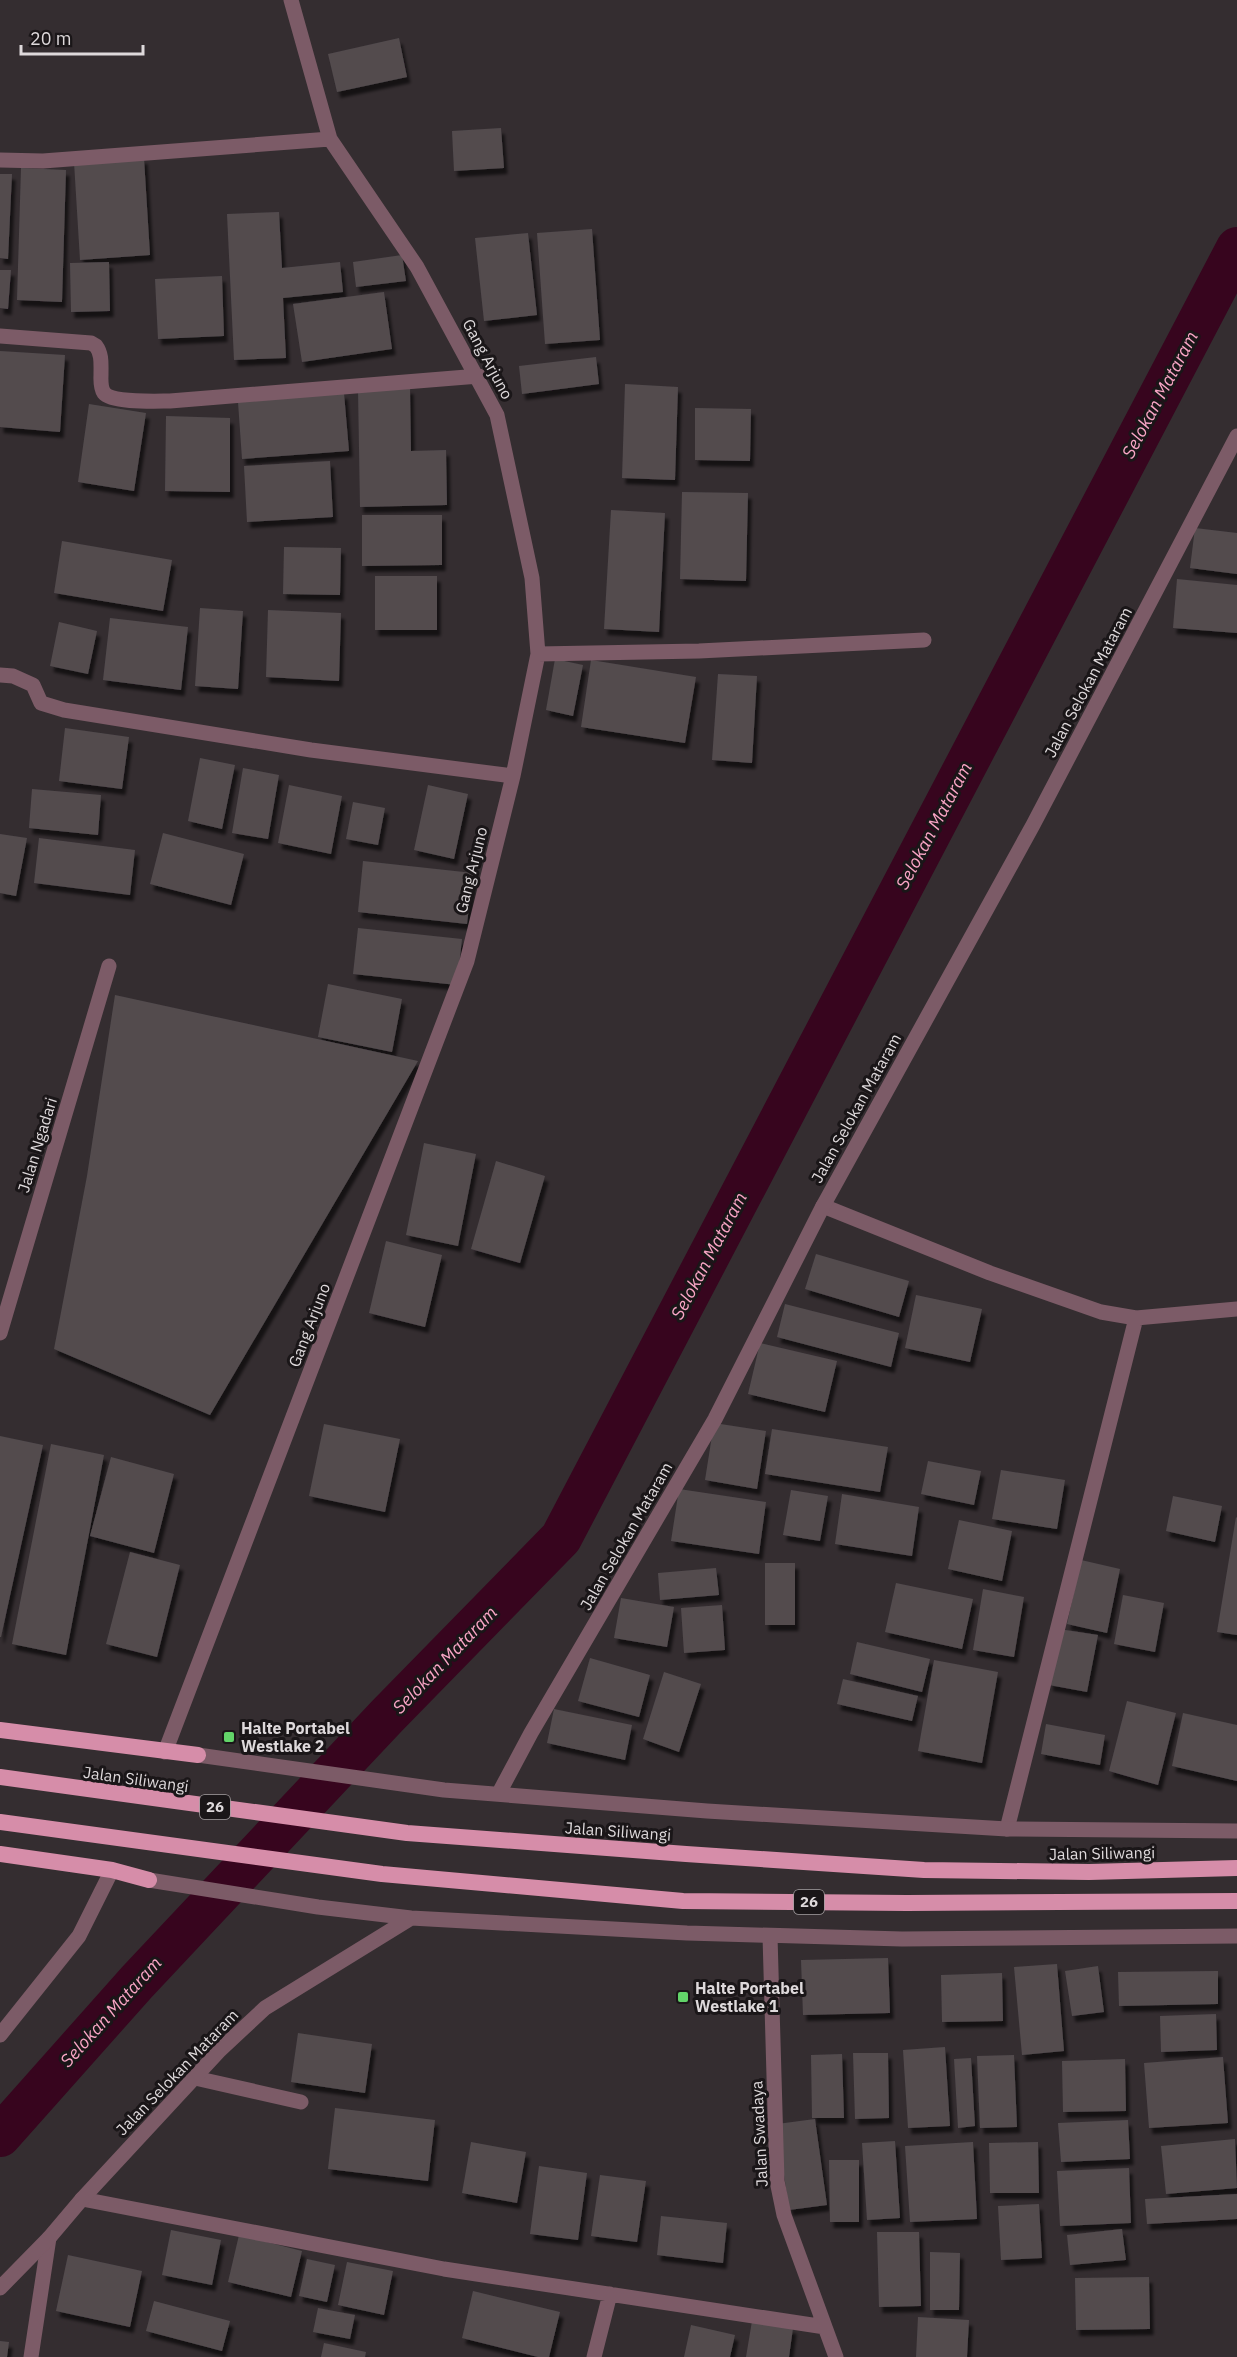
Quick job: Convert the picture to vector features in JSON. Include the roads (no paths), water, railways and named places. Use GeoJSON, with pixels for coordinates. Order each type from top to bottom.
{"type":"FeatureCollection","features":[{"type":"Feature","properties":{"kind":"highway"},"geometry":{"type":"LineString","coordinates":[[0,1730],[198,1755]]}},
{"type":"Feature","properties":{"kind":"highway","name":"Jalan Siliwangi"},"geometry":{"type":"LineString","coordinates":[[0,1777],[407,1833],[924,1870],[1089,1872],[1237,1868]]}},
{"type":"Feature","properties":{"kind":"highway","name":"26"},"geometry":{"type":"LineString","coordinates":[[7,1823],[382,1874],[683,1901],[918,1903],[1237,1901]]}},
{"type":"Feature","properties":{"kind":"highway"},"geometry":{"type":"LineString","coordinates":[[0,1854],[112,1870],[149,1880]]}},
{"type":"Feature","properties":{"kind":"street","name":"Gang Arjuno"},"geometry":{"type":"LineString","coordinates":[[165,1752],[467,961],[513,776],[538,654],[532,578],[497,415],[478,376],[417,267],[330,139],[291,0]]}},
{"type":"Feature","properties":{"kind":"street"},"geometry":{"type":"LineString","coordinates":[[0,160],[44,160],[330,139]]}},
{"type":"Feature","properties":{"kind":"street"},"geometry":{"type":"LineString","coordinates":[[0,336],[96,346],[100,357],[101,388],[109,398],[170,401],[478,376]]}},
{"type":"Feature","properties":{"kind":"street","name":"Jalan Selokan Mataram"},"geometry":{"type":"LineString","coordinates":[[499,1793],[531,1732],[715,1419],[823,1206],[1033,825],[1237,436]]}},
{"type":"Feature","properties":{"kind":"street"},"geometry":{"type":"LineString","coordinates":[[538,654],[699,651],[924,640]]}},
{"type":"Feature","properties":{"kind":"street"},"geometry":{"type":"LineString","coordinates":[[0,675],[13,676],[33,685],[41,703],[64,710],[311,750],[513,776]]}},
{"type":"Feature","properties":{"kind":"street","name":"Jalan Ngadari"},"geometry":{"type":"LineString","coordinates":[[0,1334],[109,966]]}},
{"type":"Feature","properties":{"kind":"street"},"geometry":{"type":"LineString","coordinates":[[823,1206],[990,1273],[1101,1312],[1136,1318],[1237,1309]]}},
{"type":"Feature","properties":{"kind":"street"},"geometry":{"type":"LineString","coordinates":[[1007,1829],[1136,1318]]}},
{"type":"Feature","properties":{"kind":"street"},"geometry":{"type":"LineString","coordinates":[[198,1755],[444,1790],[707,1811],[1007,1829],[1237,1831]]}},
{"type":"Feature","properties":{"kind":"street"},"geometry":{"type":"LineString","coordinates":[[0,2035],[79,1936],[112,1870]]}},
{"type":"Feature","properties":{"kind":"street"},"geometry":{"type":"LineString","coordinates":[[149,1880],[318,1907],[411,1918],[770,1936],[902,1939],[1237,1936]]}},
{"type":"Feature","properties":{"kind":"street","name":"Jalan Selokan Mataram"},"geometry":{"type":"LineString","coordinates":[[0,2288],[49,2238],[82,2199],[220,2050],[265,2008],[411,1918]]}},
{"type":"Feature","properties":{"kind":"street","name":"Jalan Swadaya"},"geometry":{"type":"LineString","coordinates":[[770,1936],[777,2181],[784,2215],[836,2357]]}},
{"type":"Feature","properties":{"kind":"street"},"geometry":{"type":"LineString","coordinates":[[195,2078],[301,2102]]}},
{"type":"Feature","properties":{"kind":"street"},"geometry":{"type":"LineString","coordinates":[[82,2199],[444,2269],[825,2327]]}},
{"type":"Feature","properties":{"kind":"street"},"geometry":{"type":"LineString","coordinates":[[32,2357],[49,2238]]}},
{"type":"Feature","properties":{"kind":"street"},"geometry":{"type":"LineString","coordinates":[[594,2357],[610,2294]]}},
{"type":"Feature","properties":{"kind":"waterway","name":"Selokan Mataram"},"geometry":{"type":"LineString","coordinates":[[0,2136],[137,1982],[387,1716],[561,1538],[1237,248]]}},
{"type":"Feature","properties":{"kind":"place","name":"Halte Portabel Westlake 2"},"geometry":{"type":"Point","coordinates":[229,1737]}},
{"type":"Feature","properties":{"kind":"place","name":"Halte Portabel Westlake 1"},"geometry":{"type":"Point","coordinates":[683,1997]}}]}
